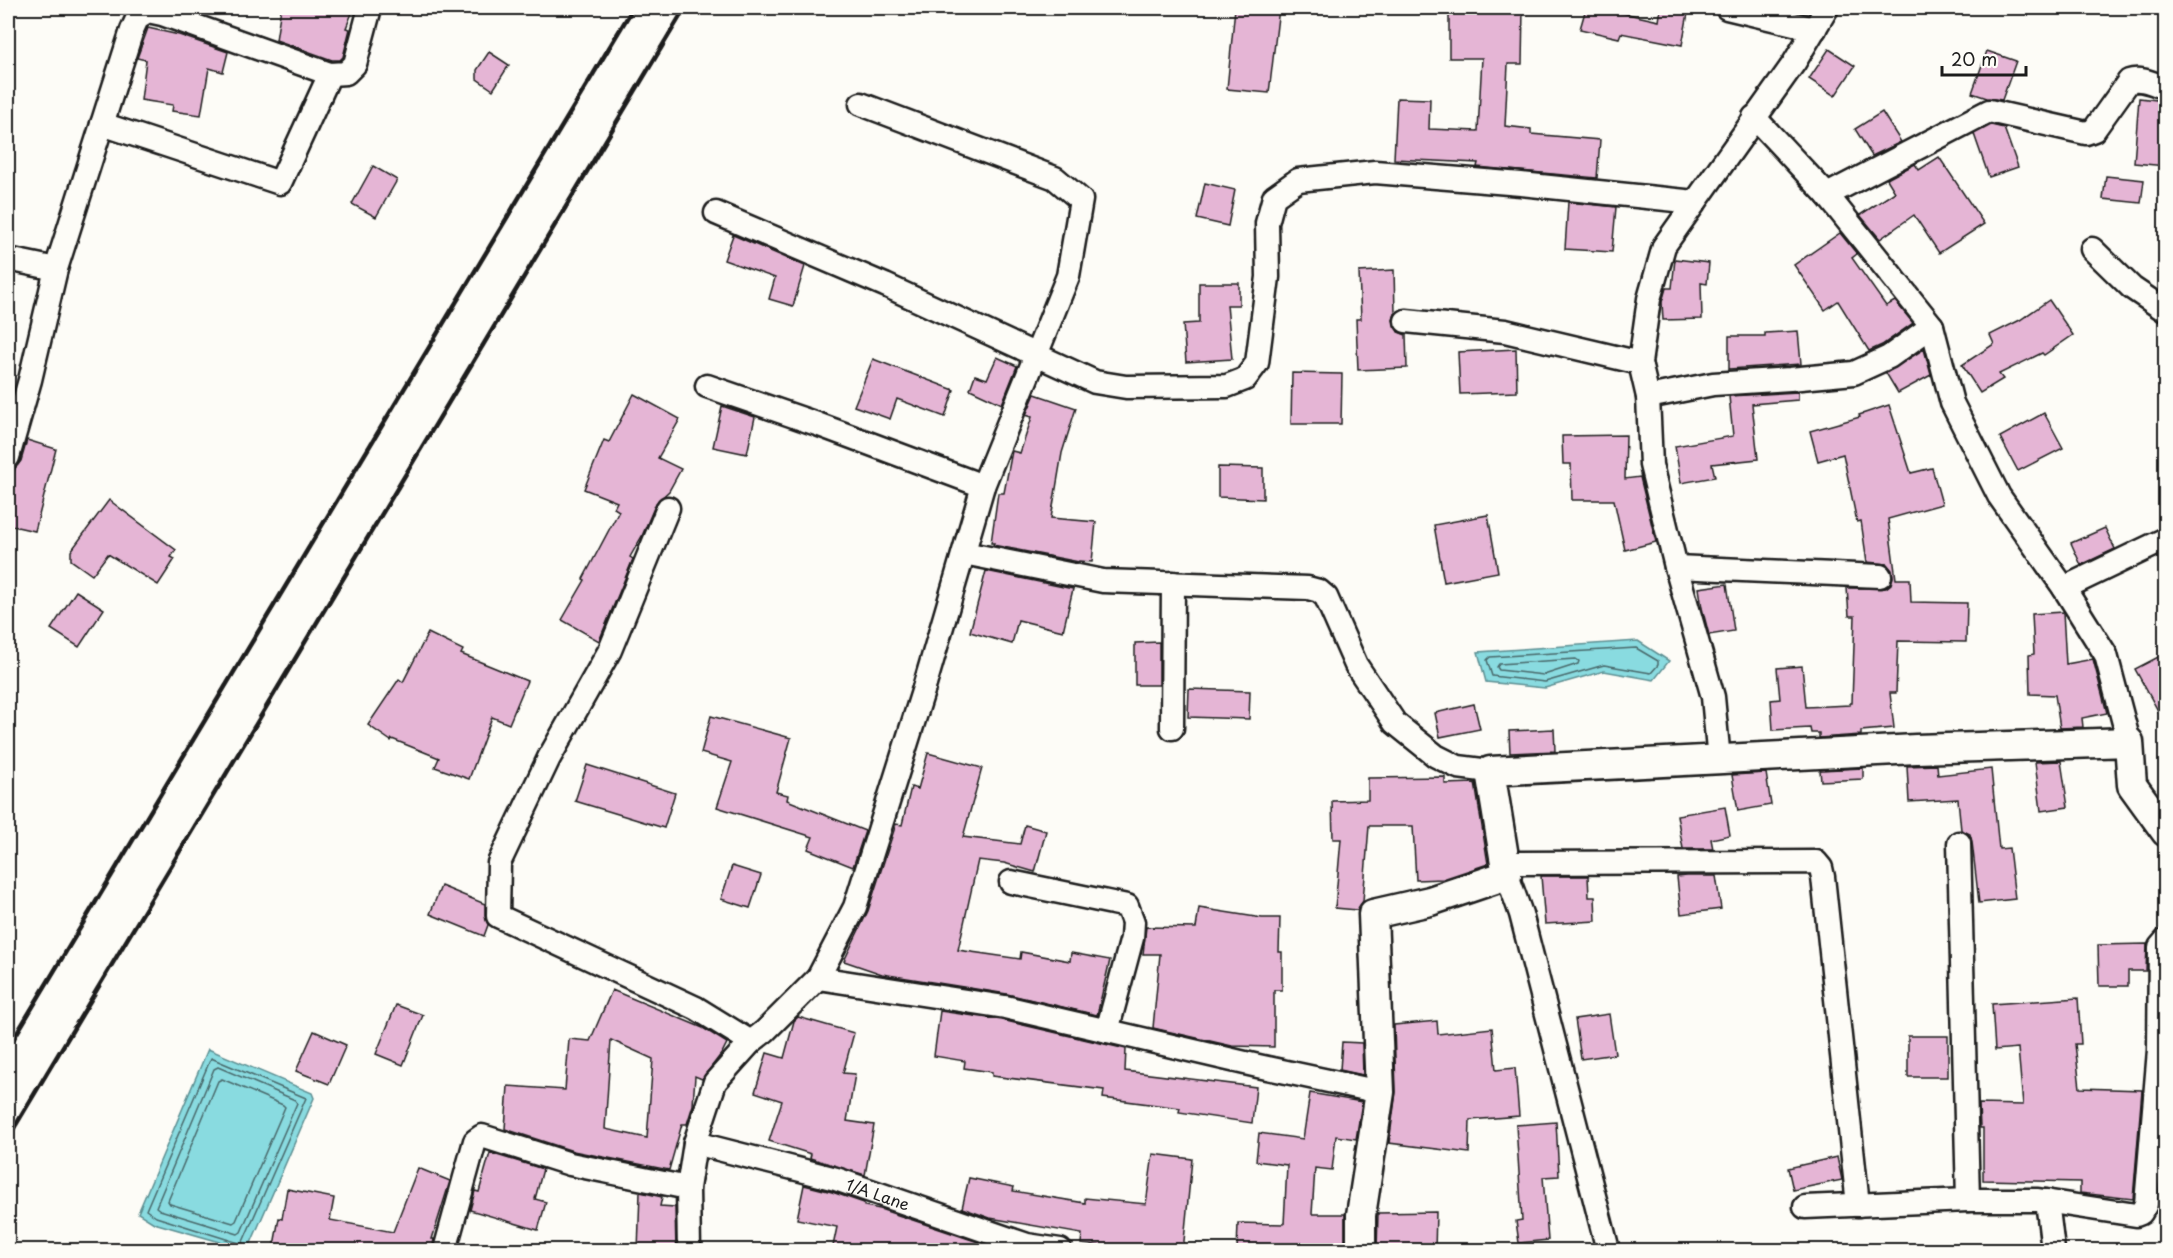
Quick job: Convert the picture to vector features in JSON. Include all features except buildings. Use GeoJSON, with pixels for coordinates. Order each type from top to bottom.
{"type":"FeatureCollection","features":[{"type":"Feature","properties":{"kind":"street"},"geometry":{"type":"LineString","coordinates":[[8,457],[30,380],[56,268],[138,16],[148,11],[162,14],[330,74],[346,73],[355,64],[370,8]]}},
{"type":"Feature","properties":{"kind":"street"},"geometry":{"type":"LineString","coordinates":[[1727,8],[1815,29]]}},
{"type":"Feature","properties":{"kind":"street"},"geometry":{"type":"LineString","coordinates":[[1719,760],[1713,697],[1676,567],[1651,465],[1648,397],[1640,363],[1649,299],[1664,246],[1794,63],[1827,8]]}},
{"type":"Feature","properties":{"kind":"street"},"geometry":{"type":"LineString","coordinates":[[102,124],[280,183],[330,74]]}},
{"type":"Feature","properties":{"kind":"street"},"geometry":{"type":"LineString","coordinates":[[1827,195],[1989,111],[2086,134],[2094,130],[2109,107],[2133,79],[2166,88]]}},
{"type":"Feature","properties":{"kind":"street"},"geometry":{"type":"LineString","coordinates":[[689,1251],[688,1188],[695,1143],[715,1082],[751,1042],[818,978],[855,907],[983,486],[1068,276],[1081,200],[1055,178],[861,104]]}},
{"type":"Feature","properties":{"kind":"street"},"geometry":{"type":"LineString","coordinates":[[1754,117],[1827,195],[1932,326],[1952,403],[1999,496],[2064,588],[2106,654],[2129,742],[2132,785],[2166,832]]}},
{"type":"Feature","properties":{"kind":"street"},"geometry":{"type":"LineString","coordinates":[[716,213],[885,285],[1095,382],[1126,387],[1227,386],[1245,379],[1257,363],[1268,277],[1267,223],[1274,197],[1298,180],[1375,172],[1695,202]]}},
{"type":"Feature","properties":{"kind":"street"},"geometry":{"type":"LineString","coordinates":[[2091,249],[2132,288],[2166,311]]}},
{"type":"Feature","properties":{"kind":"street"},"geometry":{"type":"LineString","coordinates":[[8,259],[56,268]]}},
{"type":"Feature","properties":{"kind":"street"},"geometry":{"type":"LineString","coordinates":[[1406,321],[1505,331],[1640,363]]}},
{"type":"Feature","properties":{"kind":"street"},"geometry":{"type":"LineString","coordinates":[[1648,397],[1713,384],[1854,373],[1889,357],[1932,326]]}},
{"type":"Feature","properties":{"kind":"street"},"geometry":{"type":"LineString","coordinates":[[707,386],[983,486]]}},
{"type":"Feature","properties":{"kind":"street"},"geometry":{"type":"LineString","coordinates":[[668,508],[610,650],[549,758],[499,863],[498,916],[696,1008],[751,1042]]}},
{"type":"Feature","properties":{"kind":"street"},"geometry":{"type":"LineString","coordinates":[[2064,588],[2166,539]]}},
{"type":"Feature","properties":{"kind":"street"},"geometry":{"type":"LineString","coordinates":[[964,553],[1103,581],[1282,586],[1318,591],[1326,597],[1356,665],[1395,723],[1436,756],[1458,767],[1490,771],[1916,748],[2129,742]]}},
{"type":"Feature","properties":{"kind":"street"},"geometry":{"type":"LineString","coordinates":[[1676,567],[1880,576]]}},
{"type":"Feature","properties":{"kind":"street"},"geometry":{"type":"LineString","coordinates":[[1172,728],[1173,583]]}},
{"type":"Feature","properties":{"kind":"street"},"geometry":{"type":"LineString","coordinates":[[1490,771],[1506,869],[1521,914],[1608,1251]]}},
{"type":"Feature","properties":{"kind":"street"},"geometry":{"type":"LineString","coordinates":[[1959,843],[1968,1200]]}},
{"type":"Feature","properties":{"kind":"street"},"geometry":{"type":"LineString","coordinates":[[1361,1251],[1361,1215],[1380,1092],[1373,914],[1430,901],[1506,869],[1816,862],[1821,868],[1823,877],[1858,1204]]}},
{"type":"Feature","properties":{"kind":"street"},"geometry":{"type":"LineString","coordinates":[[1011,882],[1127,906],[1133,922],[1132,938],[1107,1030]]}},
{"type":"Feature","properties":{"kind":"street"},"geometry":{"type":"LineString","coordinates":[[1805,1207],[1968,1200],[2047,1202],[2136,1215],[2144,1210],[2159,1050],[2159,956],[2160,947],[2166,940]]}},
{"type":"Feature","properties":{"kind":"street"},"geometry":{"type":"LineString","coordinates":[[818,978],[1005,1007],[1380,1092]]}},
{"type":"Feature","properties":{"kind":"street"},"geometry":{"type":"LineString","coordinates":[[445,1251],[475,1141],[482,1136],[498,1139],[570,1164],[688,1188]]}},
{"type":"Feature","properties":{"kind":"street","name":"1/A Lane"},"geometry":{"type":"LineString","coordinates":[[695,1143],[836,1179],[1027,1245],[1060,1251]]}},
{"type":"Feature","properties":{"kind":"street"},"geometry":{"type":"LineString","coordinates":[[2047,1202],[2053,1251]]}},
{"type":"Feature","properties":{"kind":"water"},"geometry":{"type":"Polygon","coordinates":[[[1638,641],[1669,661],[1654,680],[1604,671],[1545,688],[1486,682],[1478,652],[1638,641]]]}},
{"type":"Feature","properties":{"kind":"water"},"geometry":{"type":"Polygon","coordinates":[[[208,1049],[312,1093],[314,1098],[248,1250],[154,1223],[138,1213],[208,1049]]]}},
{"type":"Feature","properties":{"kind":"railway"},"geometry":{"type":"LineString","coordinates":[[8,1048],[633,8]]}},
{"type":"Feature","properties":{"kind":"railway"},"geometry":{"type":"LineString","coordinates":[[8,1138],[685,8]]}}]}
